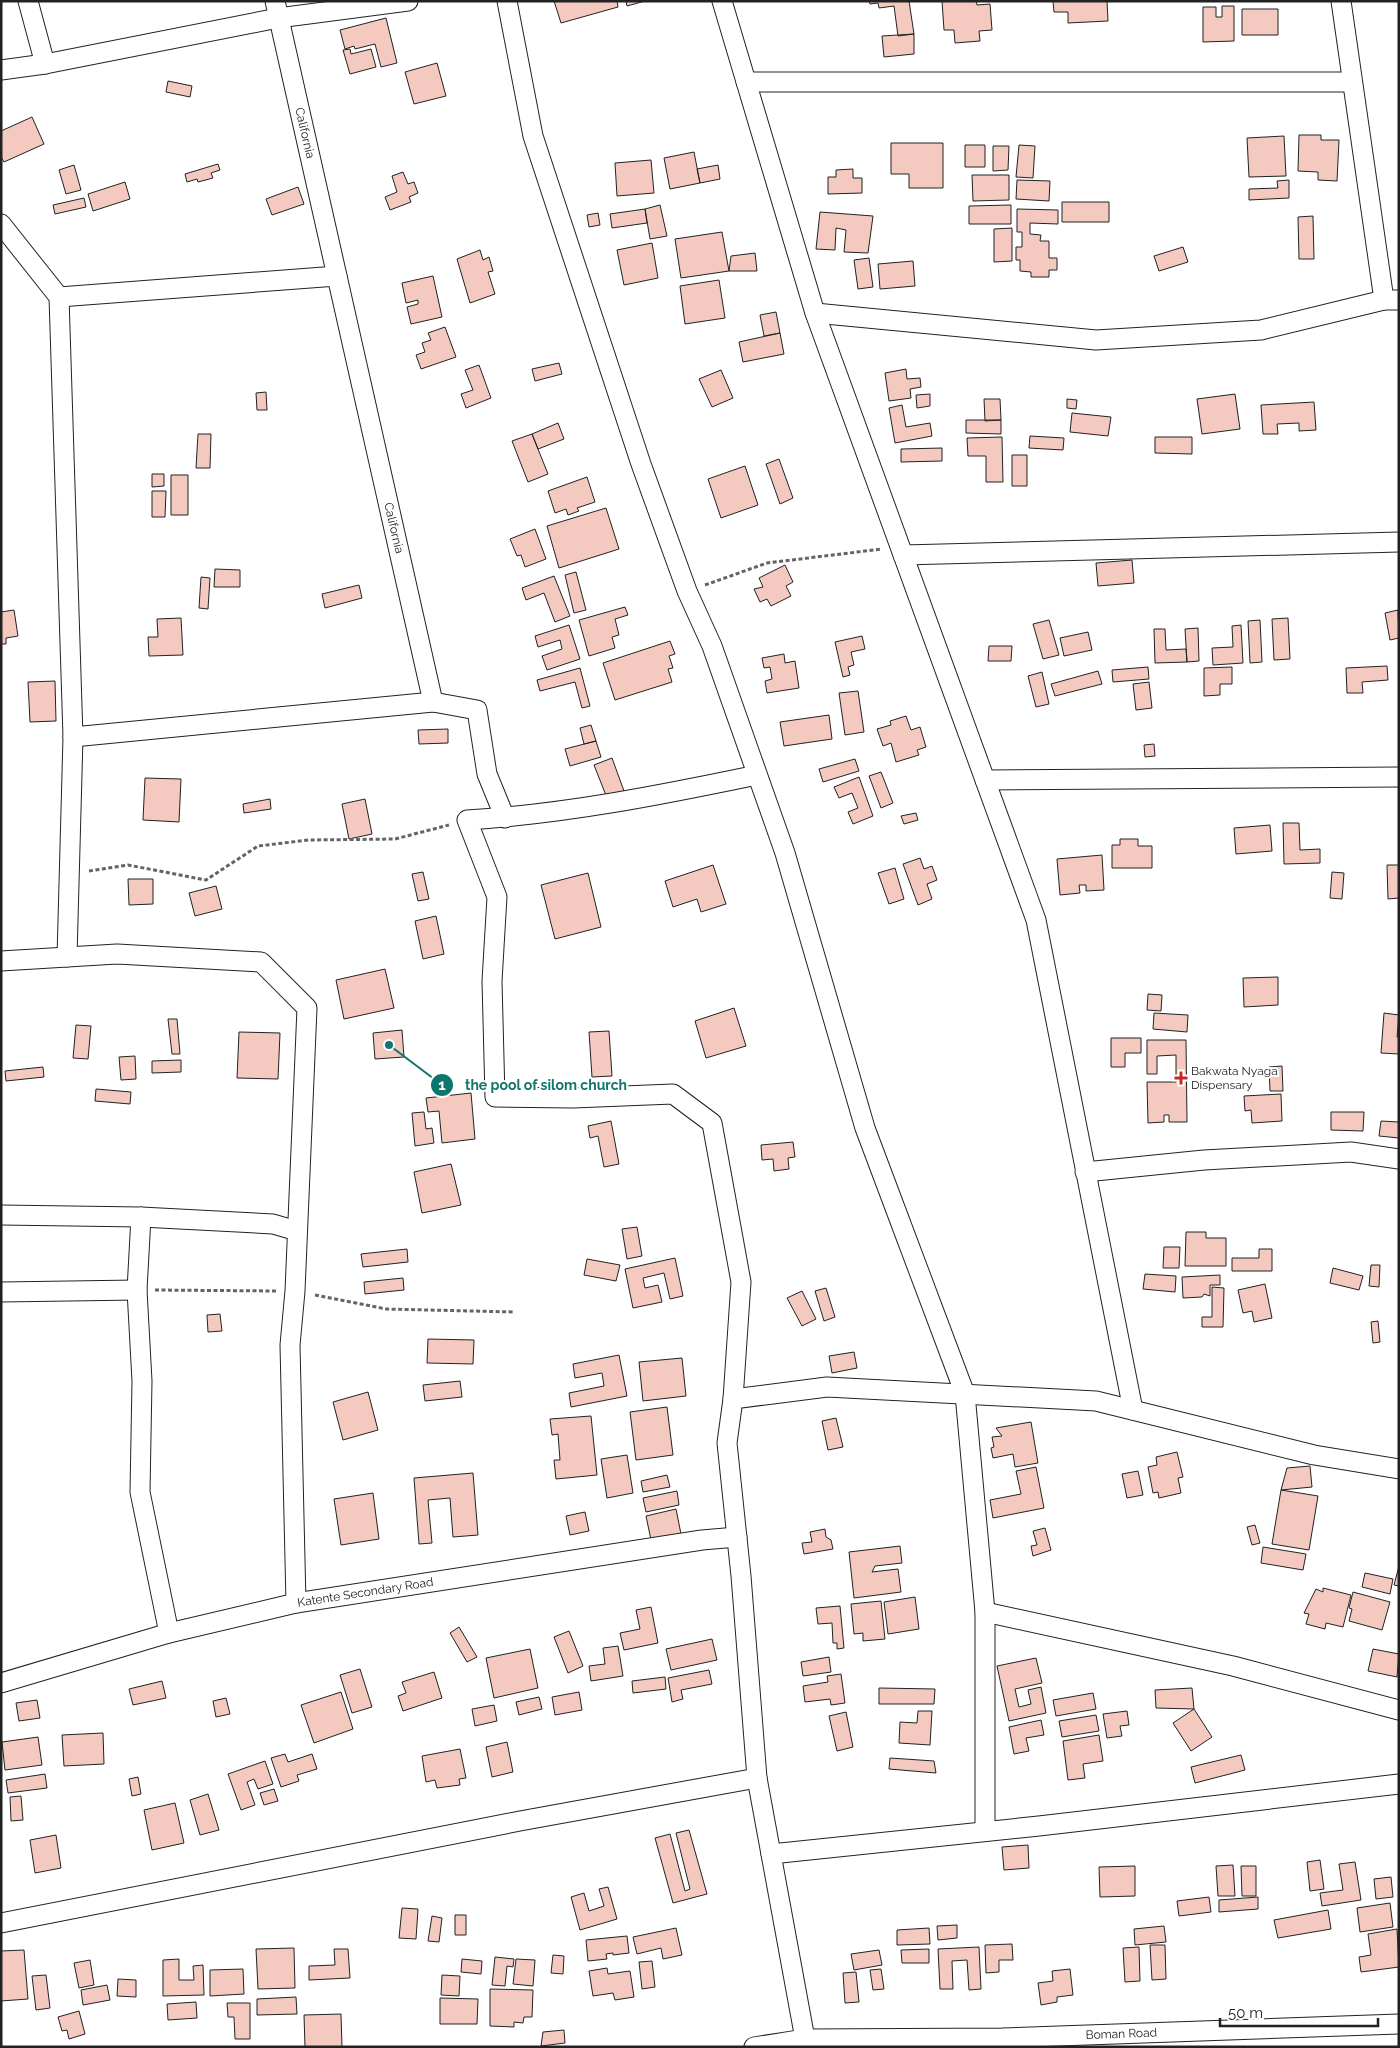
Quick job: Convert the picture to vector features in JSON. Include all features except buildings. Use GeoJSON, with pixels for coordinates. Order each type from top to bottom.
{"type":"FeatureCollection","features":[{"type":"Feature","properties":{"kind":"street"},"geometry":{"type":"LineString","coordinates":[[28,1],[45,64]]}},
{"type":"Feature","properties":{"kind":"street"},"geometry":{"type":"LineString","coordinates":[[1,70],[45,64],[277,9],[408,1]]}},
{"type":"Feature","properties":{"kind":"street"},"geometry":{"type":"LineString","coordinates":[[507,1],[533,136],[641,464],[687,591],[712,646],[784,853],[865,1128],[965,1394],[985,1612],[985,1831]]}},
{"type":"Feature","properties":{"kind":"street"},"geometry":{"type":"LineString","coordinates":[[722,1],[815,313],[1036,920],[1133,1410]]}},
{"type":"Feature","properties":{"kind":"street"},"geometry":{"type":"LineString","coordinates":[[815,313],[1096,340],[1261,330],[1391,300],[1352,82],[1341,1]]}},
{"type":"Feature","properties":{"kind":"street","name":"California"},"geometry":{"type":"LineString","coordinates":[[277,9],[433,702]]}},
{"type":"Feature","properties":{"kind":"street"},"geometry":{"type":"LineString","coordinates":[[746,82],[1352,82]]}},
{"type":"Feature","properties":{"kind":"street"},"geometry":{"type":"LineString","coordinates":[[1,224],[59,297],[72,737],[68,957]]}},
{"type":"Feature","properties":{"kind":"street"},"geometry":{"type":"LineString","coordinates":[[59,297],[337,276]]}},
{"type":"Feature","properties":{"kind":"street"},"geometry":{"type":"LineString","coordinates":[[902,551],[1399,542]]}},
{"type":"Feature","properties":{"kind":"street"},"geometry":{"type":"LineString","coordinates":[[72,737],[433,702],[477,710],[487,774],[505,818]]}},
{"type":"Feature","properties":{"kind":"street"},"geometry":{"type":"LineString","coordinates":[[758,776],[631,800],[505,818],[466,820],[497,897],[492,982],[495,1097],[573,1098],[673,1094],[712,1123],[741,1282],[727,1443],[737,1537],[757,1778],[806,2039]]}},
{"type":"Feature","properties":{"kind":"street"},"geometry":{"type":"LineString","coordinates":[[985,780],[1399,777]]}},
{"type":"Feature","properties":{"kind":"street"},"geometry":{"type":"LineString","coordinates":[[1,960],[117,954],[261,962],[307,1008],[290,1345],[296,1603]]}},
{"type":"Feature","properties":{"kind":"street"},"geometry":{"type":"LineString","coordinates":[[1085,1172],[1204,1160],[1351,1152],[1399,1160]]}},
{"type":"Feature","properties":{"kind":"street"},"geometry":{"type":"LineString","coordinates":[[1,1215],[141,1217],[273,1224],[297,1231]]}},
{"type":"Feature","properties":{"kind":"street"},"geometry":{"type":"LineString","coordinates":[[141,1217],[137,1290],[142,1381],[140,1492],[169,1634]]}},
{"type":"Feature","properties":{"kind":"street"},"geometry":{"type":"LineString","coordinates":[[1,1292],[137,1290]]}},
{"type":"Feature","properties":{"kind":"street"},"geometry":{"type":"LineString","coordinates":[[732,1399],[827,1387],[1096,1401],[1314,1455],[1399,1469]]}},
{"type":"Feature","properties":{"kind":"street","name":"Katente Secondary Road"},"geometry":{"type":"LineString","coordinates":[[1,1683],[169,1634],[296,1603],[702,1540],[737,1537]]}},
{"type":"Feature","properties":{"kind":"street"},"geometry":{"type":"LineString","coordinates":[[985,1612],[1232,1666],[1399,1710]]}},
{"type":"Feature","properties":{"kind":"street"},"geometry":{"type":"LineString","coordinates":[[1,1923],[520,1821],[757,1778]]}},
{"type":"Feature","properties":{"kind":"street"},"geometry":{"type":"LineString","coordinates":[[771,1854],[1399,1784]]}},
{"type":"Feature","properties":{"kind":"street","name":"Boman Road"},"geometry":{"type":"LineString","coordinates":[[754,2047],[806,2039],[1002,2038],[1399,2024]]}},
{"type":"Feature","properties":{"kind":"path"},"geometry":{"type":"LineString","coordinates":[[687,591],[767,563],[902,551]]}},
{"type":"Feature","properties":{"kind":"path"},"geometry":{"type":"LineString","coordinates":[[70,874],[128,865],[206,880],[258,846],[309,840],[395,839],[466,820]]}},
{"type":"Feature","properties":{"kind":"path"},"geometry":{"type":"LineString","coordinates":[[137,1290],[208,1292],[294,1290],[386,1309],[515,1312]]}},
{"type":"Feature","properties":{"kind":"place","name":"the pool of silom church"},"geometry":{"type":"Point","coordinates":[389,1045]}},
{"type":"Feature","properties":{"kind":"place","name":"Bakwata Nyaga Dispensary"},"geometry":{"type":"Point","coordinates":[1181,1078]}}]}
